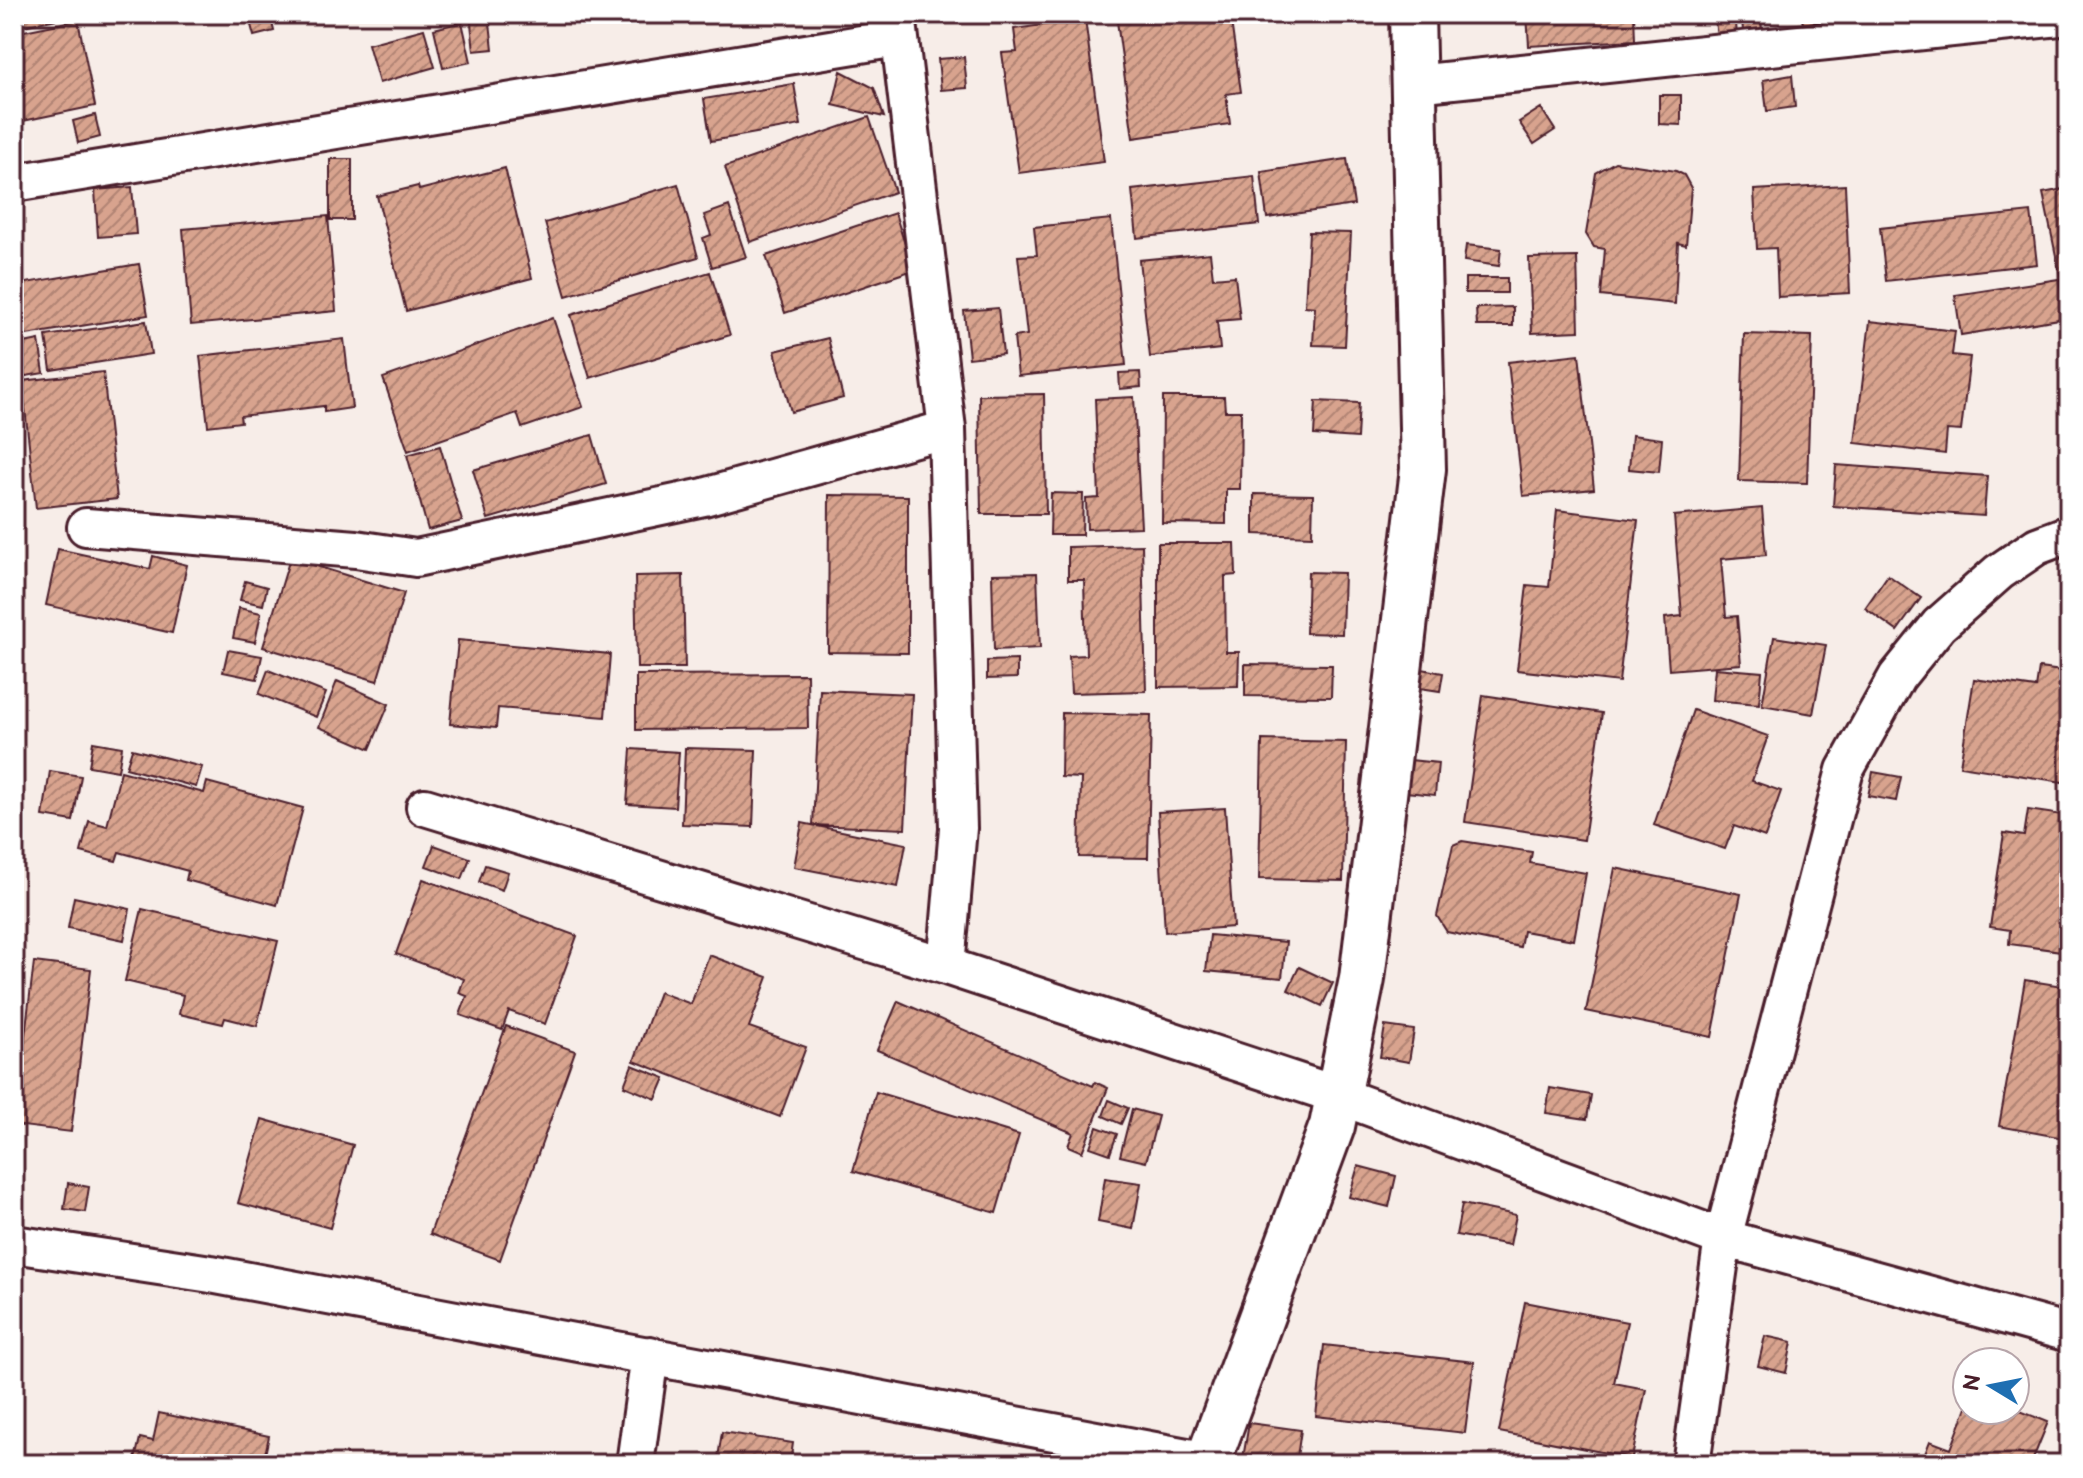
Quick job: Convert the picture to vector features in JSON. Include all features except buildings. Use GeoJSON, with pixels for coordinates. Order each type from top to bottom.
{"type":"FeatureCollection","features":[{"type":"Feature","properties":{"kind":"street"},"geometry":{"type":"LineString","coordinates":[[14,1244],[211,1274],[1208,1462],[1340,1096],[1362,979],[1423,469],[1412,14]]}},
{"type":"Feature","properties":{"kind":"street"},"geometry":{"type":"LineString","coordinates":[[1415,84],[2069,16]]}},
{"type":"Feature","properties":{"kind":"street"},"geometry":{"type":"LineString","coordinates":[[14,183],[897,26],[947,429],[958,828],[946,966]]}},
{"type":"Feature","properties":{"kind":"street"},"geometry":{"type":"LineString","coordinates":[[86,527],[356,549],[416,558],[704,497],[947,429]]}},
{"type":"Feature","properties":{"kind":"street"},"geometry":{"type":"LineString","coordinates":[[1691,1464],[1723,1238],[1845,770],[1897,677],[1939,625],[1999,572],[2037,546],[2069,534]]}},
{"type":"Feature","properties":{"kind":"street"},"geometry":{"type":"LineString","coordinates":[[425,807],[946,966],[1340,1096],[1723,1238],[2069,1333]]}},
{"type":"Feature","properties":{"kind":"street"},"geometry":{"type":"LineString","coordinates":[[635,1464],[650,1355]]}}]}
